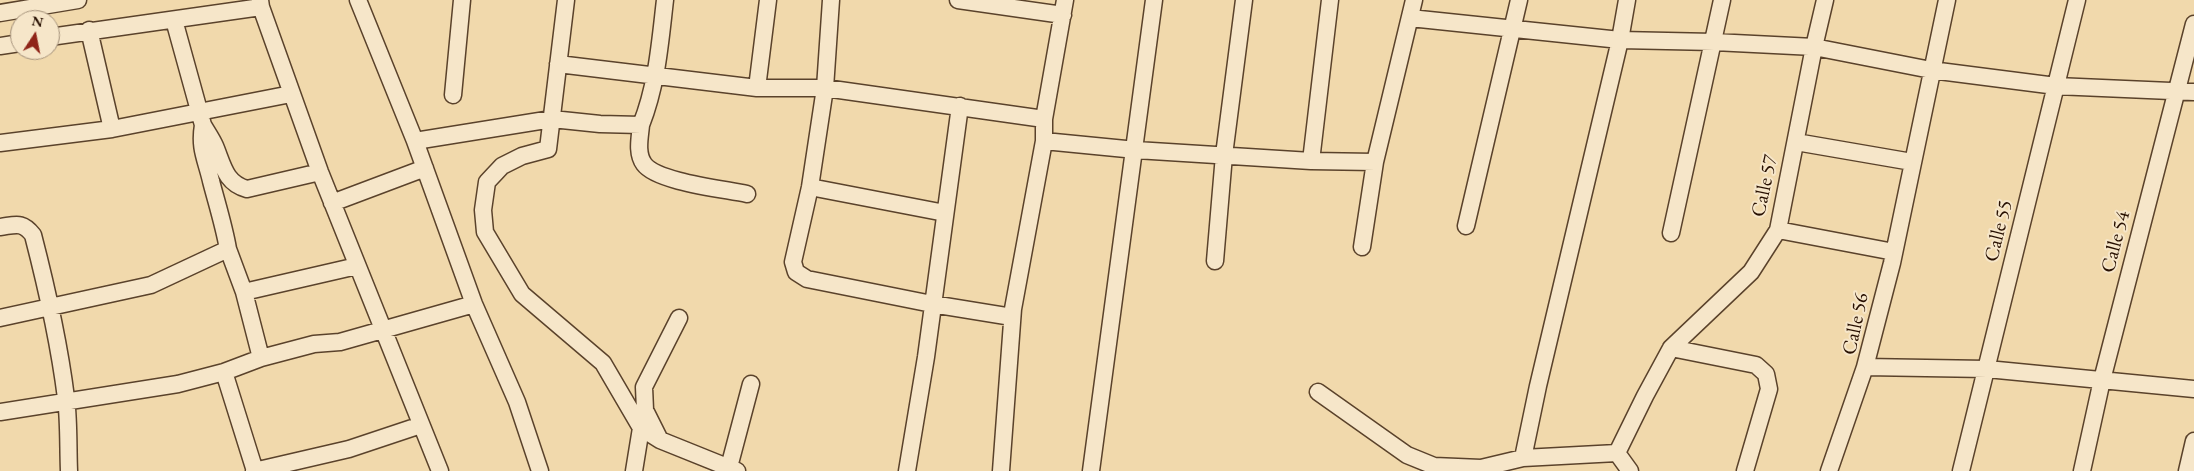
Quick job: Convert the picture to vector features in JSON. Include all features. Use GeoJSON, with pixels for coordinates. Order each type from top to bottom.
{"type":"FeatureCollection","features":[{"type":"Feature","properties":{"kind":"street"},"geometry":{"type":"LineString","coordinates":[[0,13],[78,0]]}},
{"type":"Feature","properties":{"kind":"street"},"geometry":{"type":"LineString","coordinates":[[358,0],[415,141],[474,304],[517,402],[540,471]]}},
{"type":"Feature","properties":{"kind":"street"},"geometry":{"type":"LineString","coordinates":[[452,95],[462,0]]}},
{"type":"Feature","properties":{"kind":"street"},"geometry":{"type":"LineString","coordinates":[[566,0],[548,149],[522,156],[502,166],[487,182],[483,210],[486,232],[522,294],[602,363],[641,428],[660,440],[731,470],[751,384]]}},
{"type":"Feature","properties":{"kind":"street"},"geometry":{"type":"LineString","coordinates":[[665,0],[655,76],[648,108],[641,125],[639,150],[643,162],[650,170],[667,178],[747,194]]}},
{"type":"Feature","properties":{"kind":"street"},"geometry":{"type":"LineString","coordinates":[[757,88],[768,0]]}},
{"type":"Feature","properties":{"kind":"street"},"geometry":{"type":"LineString","coordinates":[[831,0],[825,88],[810,187],[793,262],[796,272],[807,279],[932,304],[1012,317]]}},
{"type":"Feature","properties":{"kind":"street"},"geometry":{"type":"LineString","coordinates":[[958,0],[1064,7],[1044,119],[1044,141],[1012,317],[1002,471]]}},
{"type":"Feature","properties":{"kind":"street"},"geometry":{"type":"LineString","coordinates":[[1091,471],[1136,150],[1154,0]]}},
{"type":"Feature","properties":{"kind":"street"},"geometry":{"type":"LineString","coordinates":[[1215,261],[1224,155],[1244,0]]}},
{"type":"Feature","properties":{"kind":"street"},"geometry":{"type":"LineString","coordinates":[[1311,161],[1330,0]]}},
{"type":"Feature","properties":{"kind":"street"},"geometry":{"type":"LineString","coordinates":[[1362,247],[1375,162],[1414,0]]}},
{"type":"Feature","properties":{"kind":"street"},"geometry":{"type":"LineString","coordinates":[[1466,226],[1519,0]]}},
{"type":"Feature","properties":{"kind":"street"},"geometry":{"type":"LineString","coordinates":[[1523,458],[1538,386],[1620,40],[1627,0]]}},
{"type":"Feature","properties":{"kind":"street"},"geometry":{"type":"LineString","coordinates":[[1671,233],[1722,0]]}},
{"type":"Feature","properties":{"kind":"street","name":"Calle 57"},"geometry":{"type":"LineString","coordinates":[[1618,454],[1644,396],[1671,348],[1751,272],[1778,230],[1825,0]]}},
{"type":"Feature","properties":{"kind":"street","name":"Calle 56"},"geometry":{"type":"LineString","coordinates":[[1947,0],[1894,252],[1866,367],[1987,369],[2194,389]]}},
{"type":"Feature","properties":{"kind":"street","name":"Calle 55"},"geometry":{"type":"LineString","coordinates":[[1961,471],[2077,0]]}},
{"type":"Feature","properties":{"kind":"street"},"geometry":{"type":"LineString","coordinates":[[60,35],[174,20],[261,3],[291,94],[320,172],[440,471]]}},
{"type":"Feature","properties":{"kind":"street"},"geometry":{"type":"LineString","coordinates":[[1410,18],[1620,40],[1814,47],[1931,70],[2056,86],[2194,92]]}},
{"type":"Feature","properties":{"kind":"street"},"geometry":{"type":"LineString","coordinates":[[174,20],[200,118],[214,144],[228,178],[237,186],[247,189],[320,172]]}},
{"type":"Feature","properties":{"kind":"street","name":"Calle 54"},"geometry":{"type":"LineString","coordinates":[[2082,471],[2102,380],[2194,24]]}},
{"type":"Feature","properties":{"kind":"street"},"geometry":{"type":"LineString","coordinates":[[88,30],[112,129]]}},
{"type":"Feature","properties":{"kind":"street"},"geometry":{"type":"LineString","coordinates":[[558,64],[757,88],[825,88],[1044,119]]}},
{"type":"Feature","properties":{"kind":"street"},"geometry":{"type":"LineString","coordinates":[[0,143],[200,118],[291,94]]}},
{"type":"Feature","properties":{"kind":"street"},"geometry":{"type":"LineString","coordinates":[[907,471],[926,357],[960,106]]}},
{"type":"Feature","properties":{"kind":"street"},"geometry":{"type":"LineString","coordinates":[[200,118],[200,140],[203,158],[210,176],[228,249],[244,292],[261,358]]}},
{"type":"Feature","properties":{"kind":"street"},"geometry":{"type":"LineString","coordinates":[[415,141],[552,119],[600,124],[641,125]]}},
{"type":"Feature","properties":{"kind":"street"},"geometry":{"type":"LineString","coordinates":[[1044,141],[1136,150],[1311,161],[1375,162]]}},
{"type":"Feature","properties":{"kind":"street"},"geometry":{"type":"LineString","coordinates":[[1796,142],[1912,162]]}},
{"type":"Feature","properties":{"kind":"street"},"geometry":{"type":"LineString","coordinates":[[332,203],[425,168]]}},
{"type":"Feature","properties":{"kind":"street"},"geometry":{"type":"LineString","coordinates":[[810,187],[945,213]]}},
{"type":"Feature","properties":{"kind":"street"},"geometry":{"type":"LineString","coordinates":[[0,227],[19,224],[27,227],[33,235],[52,307],[66,400],[69,471]]}},
{"type":"Feature","properties":{"kind":"street"},"geometry":{"type":"LineString","coordinates":[[1778,230],[1894,252]]}},
{"type":"Feature","properties":{"kind":"street"},"geometry":{"type":"LineString","coordinates":[[0,318],[151,285],[228,249]]}},
{"type":"Feature","properties":{"kind":"street"},"geometry":{"type":"LineString","coordinates":[[244,292],[357,266]]}},
{"type":"Feature","properties":{"kind":"street"},"geometry":{"type":"LineString","coordinates":[[0,412],[66,400],[178,384],[224,372],[261,358],[314,344],[340,342],[474,304]]}},
{"type":"Feature","properties":{"kind":"street"},"geometry":{"type":"LineString","coordinates":[[660,440],[645,410],[644,387],[679,318]]}},
{"type":"Feature","properties":{"kind":"street"},"geometry":{"type":"LineString","coordinates":[[1671,348],[1756,365],[1766,374],[1770,389],[1745,471]]}},
{"type":"Feature","properties":{"kind":"street"},"geometry":{"type":"LineString","coordinates":[[1829,471],[1866,367]]}},
{"type":"Feature","properties":{"kind":"street"},"geometry":{"type":"LineString","coordinates":[[224,372],[254,471],[349,449],[421,425]]}},
{"type":"Feature","properties":{"kind":"street"},"geometry":{"type":"LineString","coordinates":[[1318,392],[1407,455],[1434,466],[1480,469],[1523,458],[1618,454],[1630,471]]}},
{"type":"Feature","properties":{"kind":"street"},"geometry":{"type":"LineString","coordinates":[[634,471],[641,428]]}},
{"type":"Feature","properties":{"kind":"street"},"geometry":{"type":"LineString","coordinates":[[2187,471],[2194,441]]}}]}
